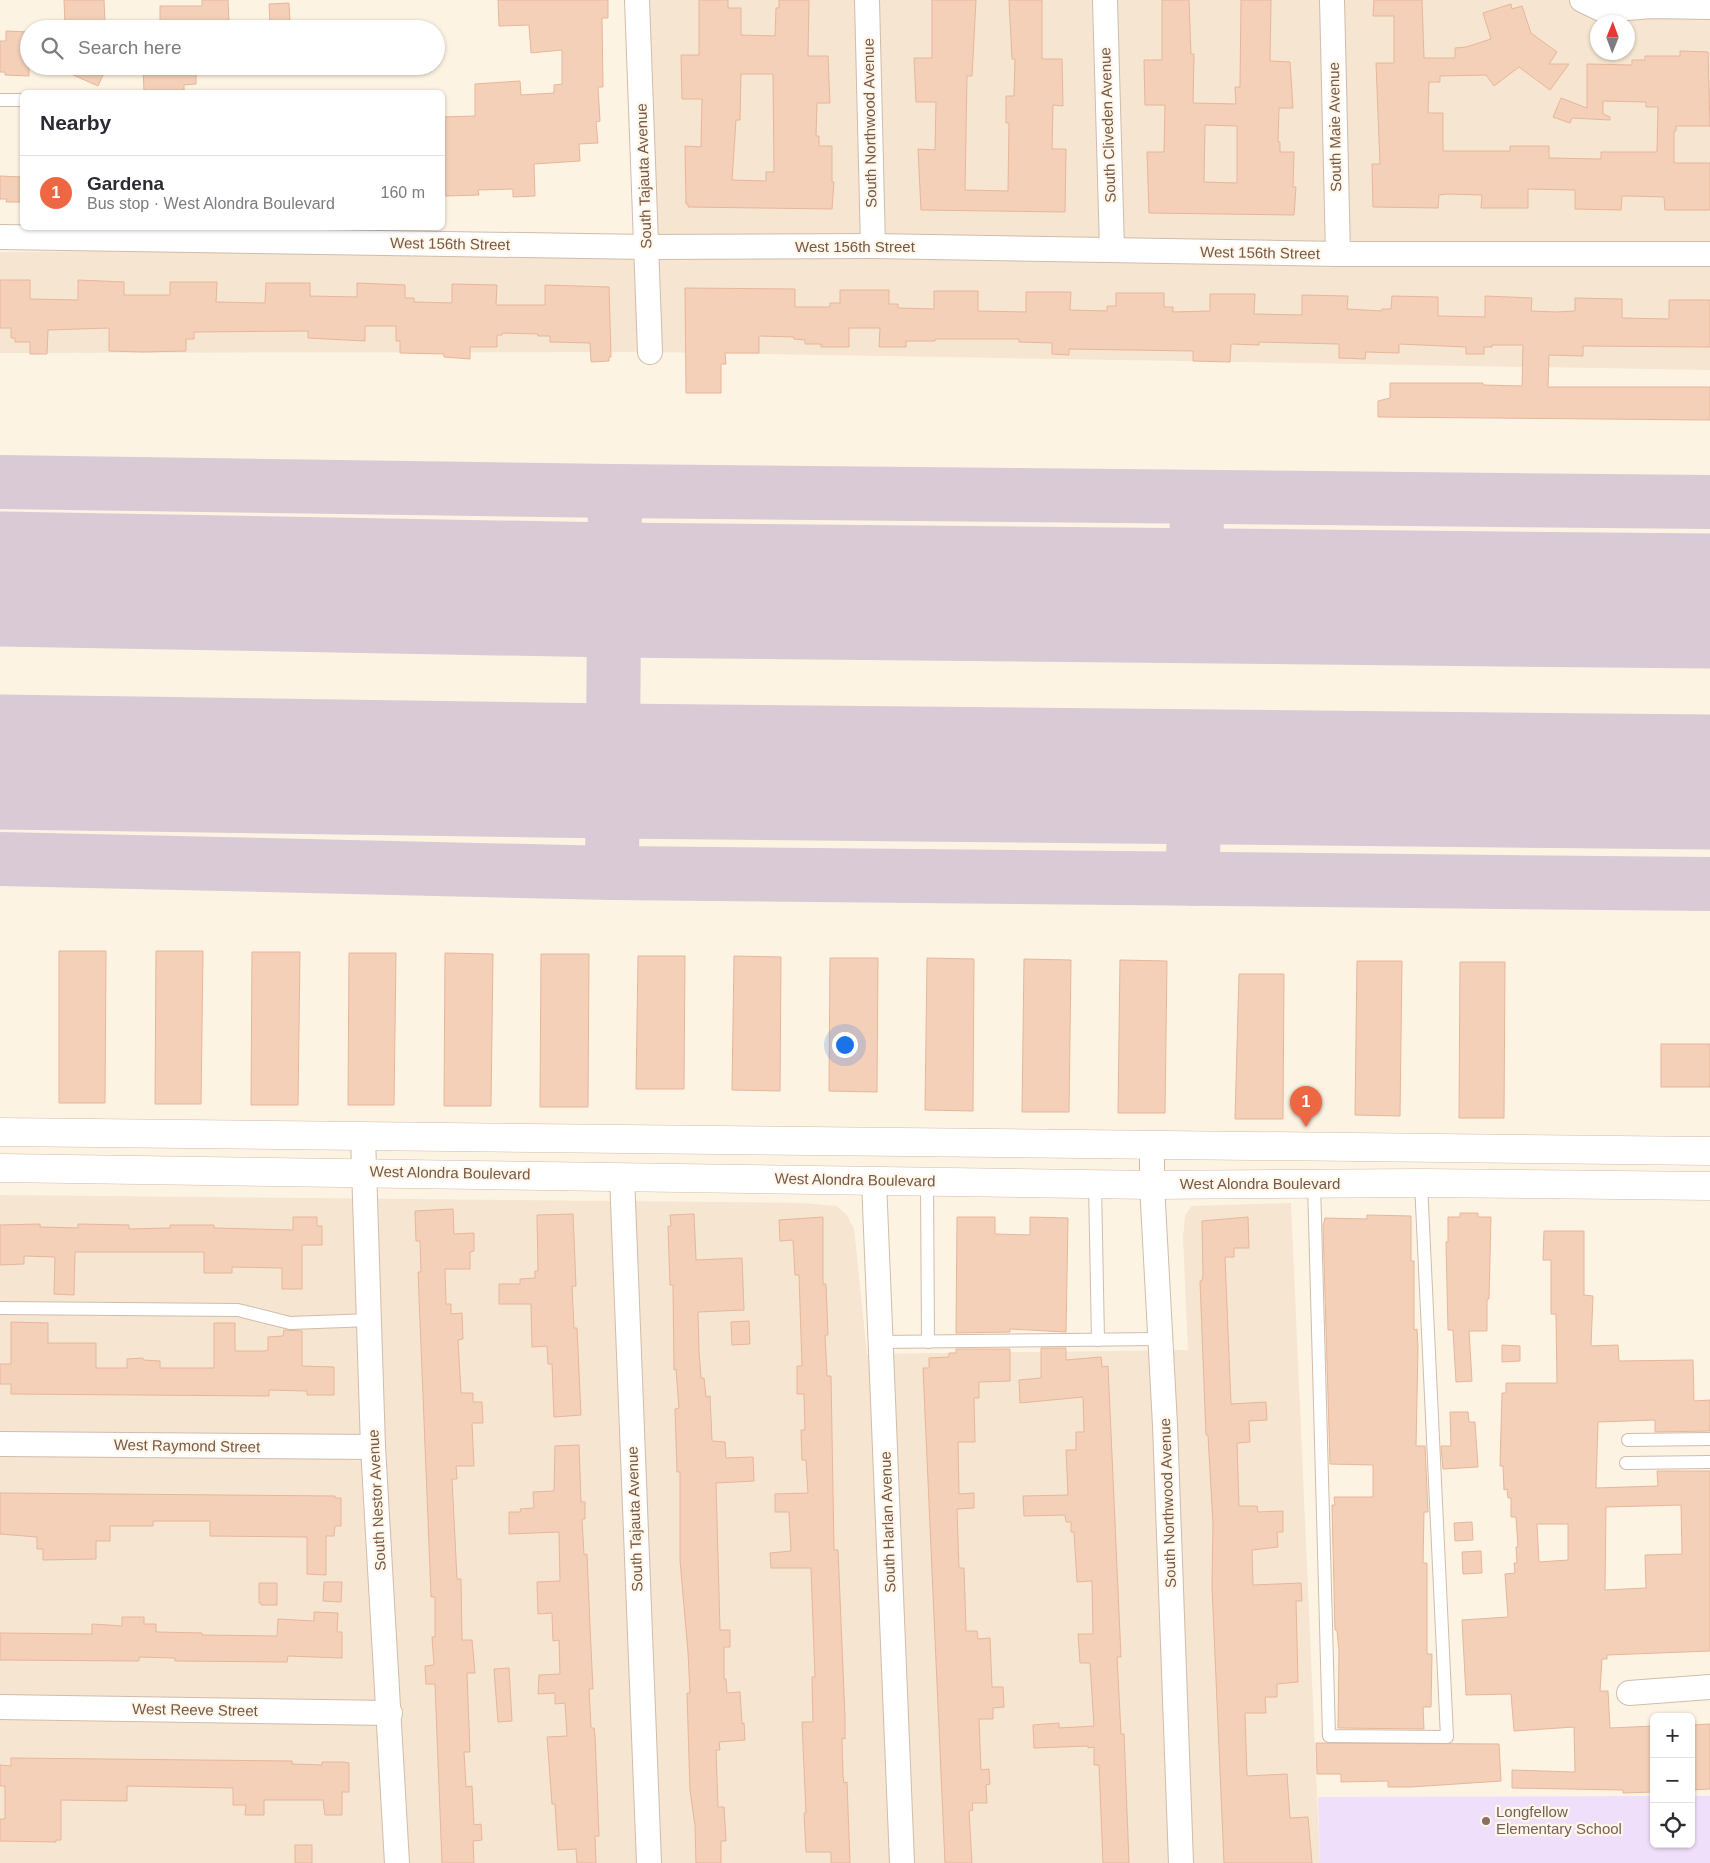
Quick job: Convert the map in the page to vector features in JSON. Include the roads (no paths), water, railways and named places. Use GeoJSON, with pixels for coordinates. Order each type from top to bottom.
{"type":"FeatureCollection","features":[{"type":"Feature","properties":{"kind":"main road"},"geometry":{"type":"LineString","coordinates":[[0,1132],[1710,1152]]}},
{"type":"Feature","properties":{"kind":"main road","name":"West Alondra Boulevard"},"geometry":{"type":"LineString","coordinates":[[0,1168],[1096,1184],[1420,1183],[1710,1186]]}},
{"type":"Feature","properties":{"kind":"street","name":"South Tajauta Avenue"},"geometry":{"type":"LineString","coordinates":[[637,0],[650,352]]}},
{"type":"Feature","properties":{"kind":"street","name":"South Northwood Avenue"},"geometry":{"type":"LineString","coordinates":[[868,0],[874,246]]}},
{"type":"Feature","properties":{"kind":"street","name":"South Cliveden Avenue"},"geometry":{"type":"LineString","coordinates":[[1105,0],[1112,250]]}},
{"type":"Feature","properties":{"kind":"street","name":"South Maie Avenue"},"geometry":{"type":"LineString","coordinates":[[1332,0],[1338,254]]}},
{"type":"Feature","properties":{"kind":"street"},"geometry":{"type":"LineString","coordinates":[[1582,0],[1603,10],[1652,6],[1710,7]]}},
{"type":"Feature","properties":{"kind":"street","name":"West 156th Street"},"geometry":{"type":"LineString","coordinates":[[0,237],[129,233],[647,247],[874,246],[1338,254],[1710,254]]}},
{"type":"Feature","properties":{"kind":"street","name":"South Nestor Avenue"},"geometry":{"type":"LineString","coordinates":[[363,1137],[371,1320],[374,1448],[397,1863]]}},
{"type":"Feature","properties":{"kind":"street","name":"South Northwood Avenue"},"geometry":{"type":"LineString","coordinates":[[1152,1144],[1152,1184],[1182,1863]]}},
{"type":"Feature","properties":{"kind":"street","name":"South Tajauta Avenue"},"geometry":{"type":"LineString","coordinates":[[622,1176],[649,1863]]}},
{"type":"Feature","properties":{"kind":"street","name":"South Harlan Avenue"},"geometry":{"type":"LineString","coordinates":[[874,1181],[902,1863]]}},
{"type":"Feature","properties":{"kind":"street","name":"West Raymond Street"},"geometry":{"type":"LineString","coordinates":[[0,1444],[374,1448]]}},
{"type":"Feature","properties":{"kind":"street"},"geometry":{"type":"LineString","coordinates":[[1629,1693],[1710,1686]]}},
{"type":"Feature","properties":{"kind":"street","name":"West Reeve Street"},"geometry":{"type":"LineString","coordinates":[[0,1707],[390,1713]]}},
{"type":"Feature","properties":{"kind":"lane"},"geometry":{"type":"LineString","coordinates":[[0,100],[20,100]]}},
{"type":"Feature","properties":{"kind":"lane"},"geometry":{"type":"LineString","coordinates":[[927,1182],[928,1342]]}},
{"type":"Feature","properties":{"kind":"lane"},"geometry":{"type":"LineString","coordinates":[[1314,1183],[1329,1736],[1447,1737],[1420,1183]]}},
{"type":"Feature","properties":{"kind":"lane"},"geometry":{"type":"LineString","coordinates":[[1096,1184],[1098,1340]]}},
{"type":"Feature","properties":{"kind":"lane"},"geometry":{"type":"LineString","coordinates":[[0,1308],[238,1310],[290,1323],[371,1320]]}},
{"type":"Feature","properties":{"kind":"lane"},"geometry":{"type":"LineString","coordinates":[[881,1342],[1160,1339]]}},
{"type":"Feature","properties":{"kind":"lane"},"geometry":{"type":"LineString","coordinates":[[1628,1440],[1710,1439]]}},
{"type":"Feature","properties":{"kind":"lane"},"geometry":{"type":"LineString","coordinates":[[1626,1463],[1710,1462]]}},
{"type":"Feature","properties":{"kind":"place","name":"Gardena"},"geometry":{"type":"Point","coordinates":[1306,1127]}},
{"type":"Feature","properties":{"kind":"place","name":"Longfellow Elementary School"},"geometry":{"type":"Point","coordinates":[1486,1821]}}]}
